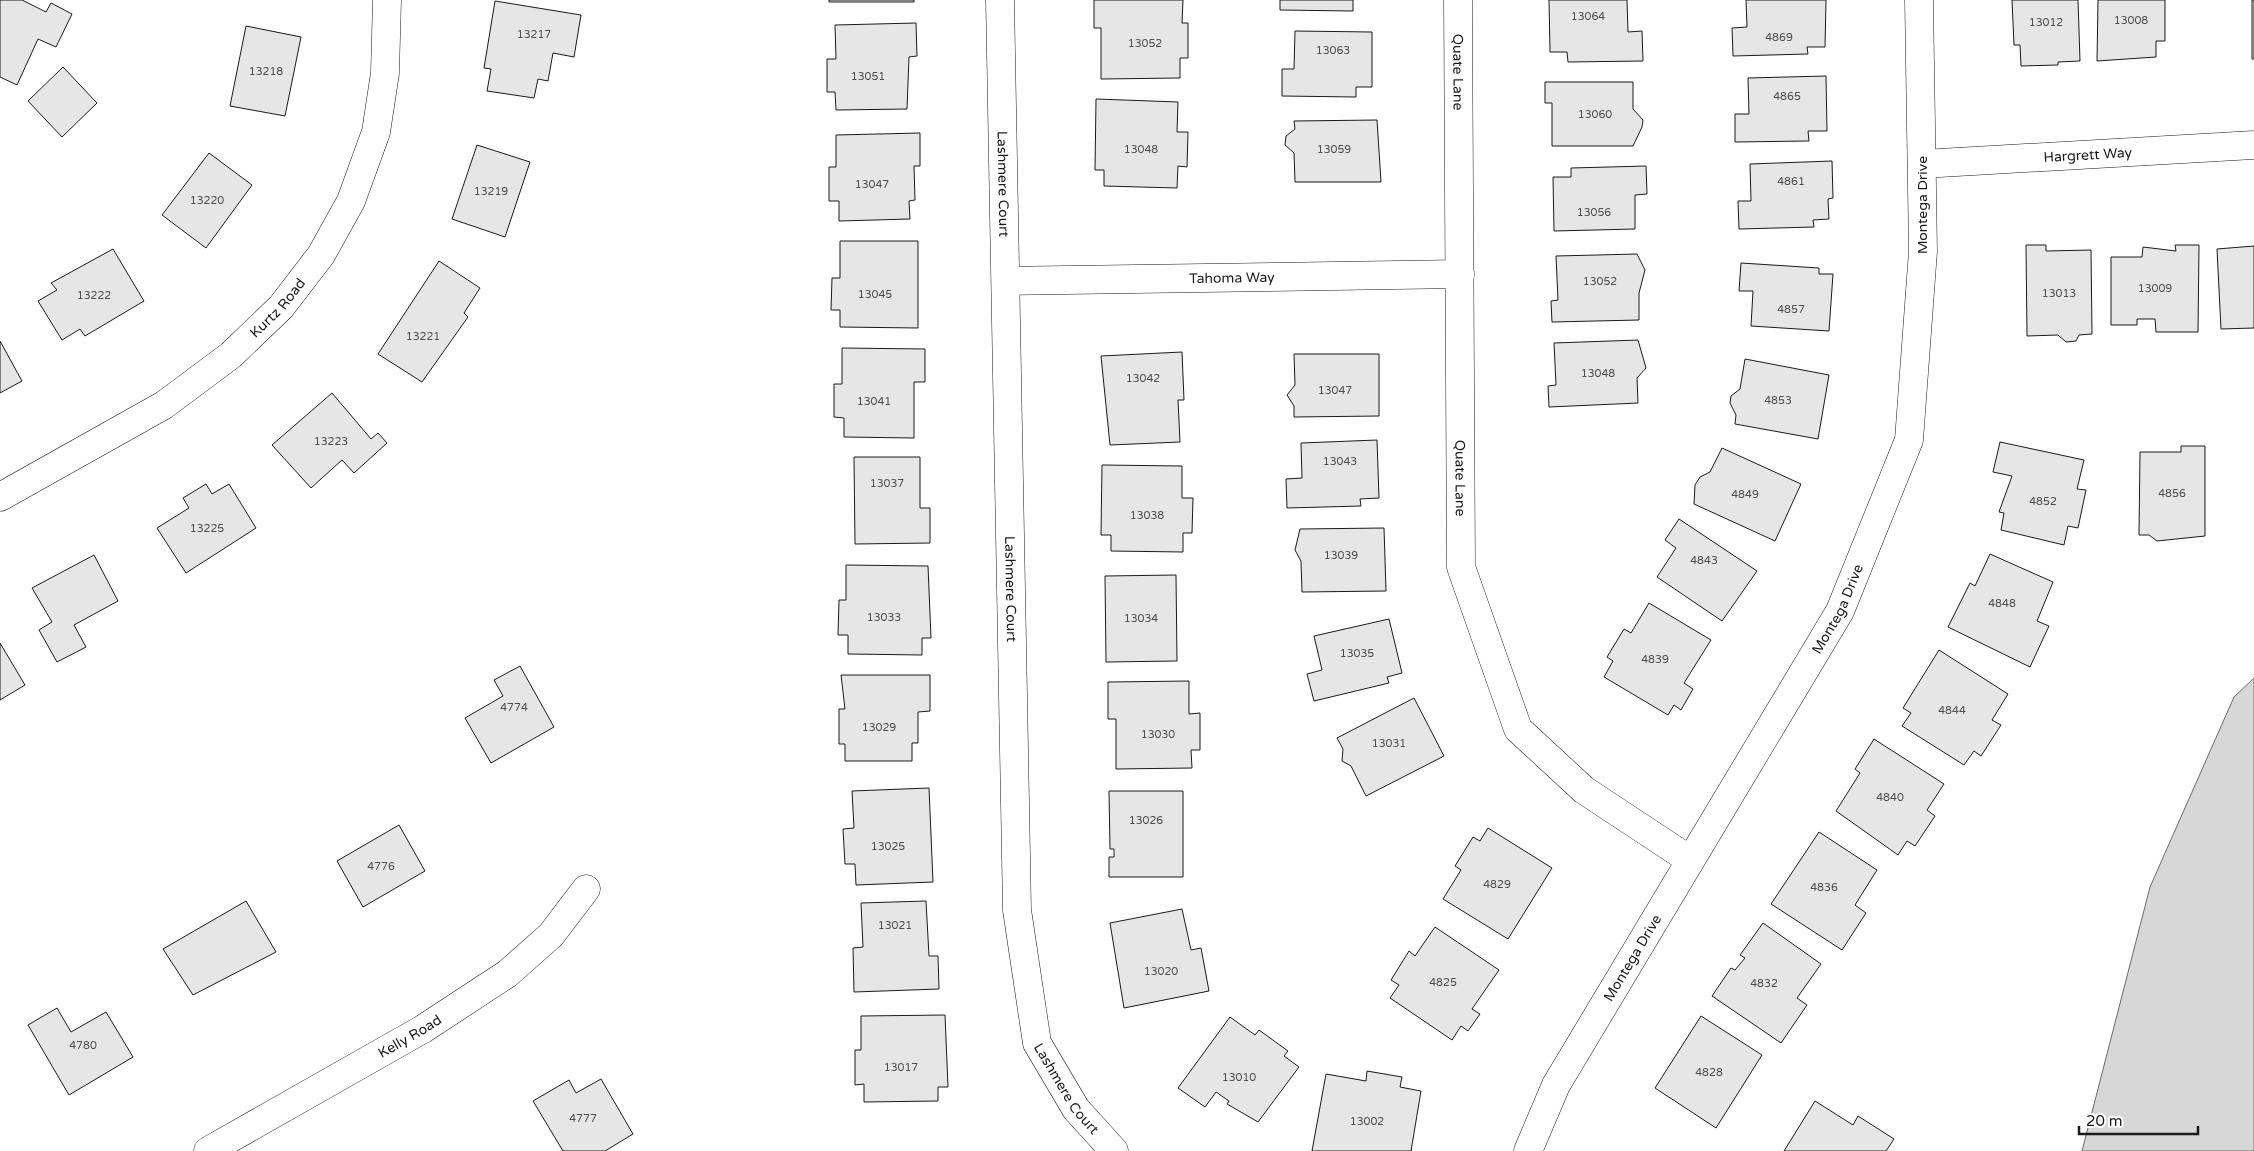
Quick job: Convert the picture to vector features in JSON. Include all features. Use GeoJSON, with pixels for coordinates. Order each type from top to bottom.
{"type":"FeatureCollection","features":[{"type":"Feature","properties":{"kind":"street","name":"Kurtz Road"},"geometry":{"type":"LineString","coordinates":[[0,497],[164,405],[232,355],[281,307],[321,255],[351,201],[376,132],[386,73],[387,0]]}},
{"type":"Feature","properties":{"kind":"street","name":"Lashmere Court"},"geometry":{"type":"LineString","coordinates":[[1000,0],[1017,910],[1037,1043],[1076,1109],[1114,1151]]}},
{"type":"Feature","properties":{"kind":"street","name":"Quate Lane"},"geometry":{"type":"LineString","coordinates":[[1458,0],[1461,567],[1518,729],[1584,790],[1690,860]]}},
{"type":"Feature","properties":{"kind":"street","name":"Montega Drive"},"geometry":{"type":"LineString","coordinates":[[1528,1151],[1556,1085],[1840,611],[1909,440],[1923,251],[1920,0]]}},
{"type":"Feature","properties":{"kind":"street","name":"Hargrett Way"},"geometry":{"type":"LineString","coordinates":[[1922,164],[2254,145]]}},
{"type":"Feature","properties":{"kind":"street","name":"Tahoma Way"},"geometry":{"type":"LineString","coordinates":[[1006,280],[1460,274]]}},
{"type":"Feature","properties":{"kind":"street","name":"Kelly Road"},"geometry":{"type":"LineString","coordinates":[[208,1151],[423,1029],[507,974],[551,935],[586,889]]}},
{"type":"Feature","properties":{"kind":"shaded area"},"geometry":{"type":"Polygon","coordinates":[[[2254,678],[2254,1151],[2082,1151],[2150,887],[2234,697],[2254,678]]]}},
{"type":"Feature","properties":{"kind":"building"},"geometry":{"type":"Polygon","coordinates":[[[0,0],[22,0],[46,12],[51,3],[72,14],[56,47],[38,39],[17,85],[0,77],[0,0]]]}},
{"type":"Feature","properties":{"kind":"building"},"geometry":{"type":"Polygon","coordinates":[[[829,0],[914,0],[914,2],[829,2],[829,0]]]}},
{"type":"Feature","properties":{"kind":"building"},"geometry":{"type":"Polygon","coordinates":[[[1094,0],[1183,0],[1182,23],[1188,23],[1188,58],[1180,58],[1180,78],[1101,79],[1101,28],[1094,28],[1094,0]]]}},
{"type":"Feature","properties":{"kind":"building"},"geometry":{"type":"Polygon","coordinates":[[[1280,0],[1353,0],[1353,11],[1280,10],[1280,0]]]}},
{"type":"Feature","properties":{"kind":"building"},"geometry":{"type":"Polygon","coordinates":[[[1549,0],[1627,0],[1628,32],[1642,31],[1643,61],[1568,62],[1567,52],[1550,52],[1549,0]]]}},
{"type":"Feature","properties":{"kind":"building"},"geometry":{"type":"Polygon","coordinates":[[[1746,0],[1826,0],[1825,47],[1807,47],[1808,54],[1733,56],[1732,28],[1747,27],[1746,0]]]}},
{"type":"Feature","properties":{"kind":"building"},"geometry":{"type":"Polygon","coordinates":[[[2012,0],[2078,0],[2080,61],[2058,62],[2058,65],[2021,66],[2020,45],[2014,45],[2012,0]]]}},
{"type":"Feature","properties":{"kind":"building"},"geometry":{"type":"Polygon","coordinates":[[[2098,0],[2165,0],[2165,41],[2156,41],[2156,57],[2097,61],[2098,0]]]}},
{"type":"Feature","properties":{"kind":"building"},"geometry":{"type":"Polygon","coordinates":[[[2252,0],[2254,0],[2254,59],[2252,59],[2252,0]]]}},
{"type":"Feature","properties":{"kind":"building"},"geometry":{"type":"Polygon","coordinates":[[[495,1],[581,15],[574,57],[553,53],[548,81],[538,79],[534,98],[487,91],[491,69],[484,68],[495,1]]]}},
{"type":"Feature","properties":{"kind":"building"},"geometry":{"type":"Polygon","coordinates":[[[916,23],[917,56],[909,57],[907,109],[836,110],[835,92],[827,92],[827,59],[836,59],[835,25],[916,23]]]}},
{"type":"Feature","properties":{"kind":"building"},"geometry":{"type":"Polygon","coordinates":[[[246,26],[301,37],[285,116],[230,106],[246,26]]]}},
{"type":"Feature","properties":{"kind":"building"},"geometry":{"type":"Polygon","coordinates":[[[1295,31],[1372,32],[1372,87],[1356,87],[1356,97],[1282,96],[1282,69],[1294,69],[1295,31]]]}},
{"type":"Feature","properties":{"kind":"building"},"geometry":{"type":"Polygon","coordinates":[[[63,67],[97,103],[62,137],[28,101],[63,67]]]}},
{"type":"Feature","properties":{"kind":"building"},"geometry":{"type":"Polygon","coordinates":[[[1826,76],[1827,131],[1808,131],[1809,141],[1735,142],[1735,114],[1749,114],[1748,78],[1826,76]]]}},
{"type":"Feature","properties":{"kind":"building"},"geometry":{"type":"Polygon","coordinates":[[[1545,82],[1633,82],[1633,109],[1643,120],[1642,127],[1633,146],[1552,146],[1552,103],[1545,103],[1545,82]]]}},
{"type":"Feature","properties":{"kind":"building"},"geometry":{"type":"Polygon","coordinates":[[[1096,99],[1178,102],[1177,132],[1188,132],[1187,167],[1178,166],[1177,188],[1104,186],[1104,170],[1095,170],[1096,99]]]}},
{"type":"Feature","properties":{"kind":"building"},"geometry":{"type":"Polygon","coordinates":[[[1377,120],[1381,182],[1295,182],[1294,153],[1285,145],[1286,136],[1295,129],[1294,121],[1377,120]]]}},
{"type":"Feature","properties":{"kind":"building"},"geometry":{"type":"Polygon","coordinates":[[[920,133],[920,166],[914,166],[915,200],[909,201],[910,219],[839,221],[839,201],[829,201],[829,167],[836,167],[836,135],[920,133]]]}},
{"type":"Feature","properties":{"kind":"building"},"geometry":{"type":"Polygon","coordinates":[[[477,145],[530,162],[505,237],[452,219],[477,145]]]}},
{"type":"Feature","properties":{"kind":"building"},"geometry":{"type":"Polygon","coordinates":[[[209,153],[252,185],[206,248],[162,215],[209,153]]]}},
{"type":"Feature","properties":{"kind":"building"},"geometry":{"type":"Polygon","coordinates":[[[1832,161],[1833,198],[1828,199],[1829,219],[1813,220],[1814,227],[1739,229],[1738,201],[1751,201],[1750,164],[1832,161]]]}},
{"type":"Feature","properties":{"kind":"building"},"geometry":{"type":"Polygon","coordinates":[[[1646,166],[1647,194],[1635,195],[1635,229],[1554,231],[1553,177],[1571,177],[1571,168],[1646,166]]]}},
{"type":"Feature","properties":{"kind":"building"},"geometry":{"type":"Polygon","coordinates":[[[840,241],[918,241],[918,328],[840,327],[840,310],[831,310],[832,278],[840,278],[840,241]]]}},
{"type":"Feature","properties":{"kind":"building"},"geometry":{"type":"Polygon","coordinates":[[[2026,245],[2046,245],[2046,251],[2091,250],[2092,334],[2079,335],[2076,341],[2066,342],[2058,335],[2027,336],[2026,245]]]}},
{"type":"Feature","properties":{"kind":"building"},"geometry":{"type":"Polygon","coordinates":[[[2175,245],[2199,245],[2198,332],[2156,332],[2155,319],[2137,319],[2137,325],[2111,325],[2111,257],[2142,257],[2143,247],[2176,251],[2175,245]]]}},
{"type":"Feature","properties":{"kind":"building"},"geometry":{"type":"Polygon","coordinates":[[[2254,246],[2254,328],[2221,329],[2217,249],[2254,246]]]}},
{"type":"Feature","properties":{"kind":"building"},"geometry":{"type":"Polygon","coordinates":[[[113,249],[144,301],[85,336],[80,329],[62,340],[38,301],[57,290],[51,283],[113,249]]]}},
{"type":"Feature","properties":{"kind":"building"},"geometry":{"type":"Polygon","coordinates":[[[1637,254],[1645,270],[1639,293],[1639,320],[1552,322],[1551,301],[1558,300],[1556,256],[1637,254]]]}},
{"type":"Feature","properties":{"kind":"building"},"geometry":{"type":"Polygon","coordinates":[[[439,261],[480,288],[464,313],[468,317],[422,382],[378,354],[439,261]]]}},
{"type":"Feature","properties":{"kind":"building"},"geometry":{"type":"Polygon","coordinates":[[[1741,263],[1819,268],[1819,274],[1833,274],[1829,331],[1751,326],[1753,291],[1739,291],[1741,263]]]}},
{"type":"Feature","properties":{"kind":"building"},"geometry":{"type":"Polygon","coordinates":[[[1638,340],[1646,368],[1637,378],[1638,403],[1549,407],[1548,386],[1556,385],[1554,343],[1638,340]]]}},
{"type":"Feature","properties":{"kind":"building"},"geometry":{"type":"Polygon","coordinates":[[[0,341],[22,381],[0,393],[0,341]]]}},
{"type":"Feature","properties":{"kind":"building"},"geometry":{"type":"Polygon","coordinates":[[[842,348],[925,349],[925,382],[914,382],[914,438],[844,437],[844,418],[834,417],[834,384],[842,384],[842,348]]]}},
{"type":"Feature","properties":{"kind":"building"},"geometry":{"type":"Polygon","coordinates":[[[1182,352],[1184,400],[1178,400],[1180,442],[1110,445],[1101,356],[1182,352]]]}},
{"type":"Feature","properties":{"kind":"building"},"geometry":{"type":"Polygon","coordinates":[[[1294,354],[1379,354],[1379,416],[1294,417],[1294,406],[1287,395],[1295,385],[1294,354]]]}},
{"type":"Feature","properties":{"kind":"building"},"geometry":{"type":"Polygon","coordinates":[[[1745,359],[1829,375],[1818,439],[1735,424],[1736,415],[1730,403],[1731,396],[1740,389],[1745,359]]]}},
{"type":"Feature","properties":{"kind":"building"},"geometry":{"type":"Polygon","coordinates":[[[332,393],[371,439],[378,433],[387,443],[354,473],[342,460],[311,488],[272,445],[332,393]]]}},
{"type":"Feature","properties":{"kind":"building"},"geometry":{"type":"Polygon","coordinates":[[[1377,440],[1379,498],[1360,499],[1361,506],[1287,508],[1286,479],[1302,478],[1301,443],[1377,440]]]}},
{"type":"Feature","properties":{"kind":"building"},"geometry":{"type":"Polygon","coordinates":[[[2000,442],[2084,460],[2077,489],[2086,490],[2078,528],[2068,526],[2064,545],[2001,530],[2004,513],[1999,512],[2012,476],[1993,472],[2000,442]]]}},
{"type":"Feature","properties":{"kind":"building"},"geometry":{"type":"Polygon","coordinates":[[[2181,446],[2205,446],[2205,536],[2157,541],[2149,535],[2139,535],[2140,452],[2181,452],[2181,446]]]}},
{"type":"Feature","properties":{"kind":"building"},"geometry":{"type":"Polygon","coordinates":[[[1722,448],[1801,484],[1775,541],[1694,504],[1695,485],[1700,477],[1710,472],[1722,448]]]}},
{"type":"Feature","properties":{"kind":"building"},"geometry":{"type":"Polygon","coordinates":[[[854,457],[920,457],[920,508],[930,508],[930,543],[855,544],[854,457]]]}},
{"type":"Feature","properties":{"kind":"building"},"geometry":{"type":"Polygon","coordinates":[[[1102,465],[1182,466],[1182,498],[1193,498],[1192,533],[1183,533],[1183,552],[1111,551],[1111,535],[1101,535],[1102,465]]]}},
{"type":"Feature","properties":{"kind":"building"},"geometry":{"type":"Polygon","coordinates":[[[206,484],[212,494],[229,484],[256,528],[186,573],[157,528],[189,508],[183,498],[206,484]]]}},
{"type":"Feature","properties":{"kind":"building"},"geometry":{"type":"Polygon","coordinates":[[[1679,519],[1757,571],[1722,621],[1657,577],[1676,548],[1665,540],[1679,519]]]}},
{"type":"Feature","properties":{"kind":"building"},"geometry":{"type":"Polygon","coordinates":[[[1384,528],[1386,591],[1302,592],[1301,561],[1295,550],[1300,529],[1384,528]]]}},
{"type":"Feature","properties":{"kind":"building"},"geometry":{"type":"Polygon","coordinates":[[[1990,554],[2053,582],[2037,621],[2049,626],[2030,667],[1948,627],[1970,583],[1975,586],[1990,554]]]}},
{"type":"Feature","properties":{"kind":"building"},"geometry":{"type":"Polygon","coordinates":[[[94,555],[118,601],[74,625],[86,647],[57,662],[39,630],[52,622],[32,588],[94,555]]]}},
{"type":"Feature","properties":{"kind":"building"},"geometry":{"type":"Polygon","coordinates":[[[846,565],[928,566],[931,638],[922,638],[922,655],[848,654],[848,635],[838,635],[839,600],[846,600],[846,565]]]}},
{"type":"Feature","properties":{"kind":"building"},"geometry":{"type":"Polygon","coordinates":[[[1176,575],[1177,661],[1106,662],[1105,576],[1176,575]]]}},
{"type":"Feature","properties":{"kind":"building"},"geometry":{"type":"Polygon","coordinates":[[[1649,603],[1711,640],[1684,683],[1693,689],[1681,710],[1674,705],[1668,715],[1604,677],[1613,661],[1607,657],[1624,629],[1631,633],[1649,603]]]}},
{"type":"Feature","properties":{"kind":"building"},"geometry":{"type":"Polygon","coordinates":[[[1389,619],[1402,673],[1387,677],[1389,683],[1314,701],[1307,674],[1322,670],[1314,636],[1389,619]]]}},
{"type":"Feature","properties":{"kind":"building"},"geometry":{"type":"Polygon","coordinates":[[[0,643],[25,685],[0,700],[0,643]]]}},
{"type":"Feature","properties":{"kind":"building"},"geometry":{"type":"Polygon","coordinates":[[[1939,650],[2008,694],[1992,720],[2001,725],[1981,756],[1974,751],[1964,765],[1902,726],[1911,713],[1903,708],[1939,650]]]}},
{"type":"Feature","properties":{"kind":"building"},"geometry":{"type":"Polygon","coordinates":[[[520,666],[554,727],[491,763],[465,718],[503,696],[494,680],[520,666]]]}},
{"type":"Feature","properties":{"kind":"building"},"geometry":{"type":"Polygon","coordinates":[[[841,675],[930,675],[930,711],[918,712],[918,743],[912,743],[912,761],[845,761],[845,744],[839,744],[839,709],[845,709],[841,675]]]}},
{"type":"Feature","properties":{"kind":"building"},"geometry":{"type":"Polygon","coordinates":[[[1189,681],[1189,714],[1200,713],[1200,750],[1191,750],[1192,768],[1116,769],[1116,719],[1108,719],[1108,682],[1189,681]]]}},
{"type":"Feature","properties":{"kind":"building"},"geometry":{"type":"Polygon","coordinates":[[[1414,698],[1444,756],[1366,796],[1351,766],[1342,761],[1343,749],[1337,738],[1414,698]]]}},
{"type":"Feature","properties":{"kind":"building"},"geometry":{"type":"Polygon","coordinates":[[[1874,739],[1944,784],[1927,810],[1935,816],[1915,846],[1907,841],[1898,855],[1836,811],[1860,773],[1855,769],[1874,739]]]}},
{"type":"Feature","properties":{"kind":"building"},"geometry":{"type":"Polygon","coordinates":[[[929,788],[933,882],[856,885],[855,864],[845,864],[843,829],[854,828],[852,791],[929,788]]]}},
{"type":"Feature","properties":{"kind":"building"},"geometry":{"type":"Polygon","coordinates":[[[1109,791],[1183,791],[1183,877],[1109,877],[1109,857],[1114,857],[1114,849],[1110,849],[1109,791]]]}},
{"type":"Feature","properties":{"kind":"building"},"geometry":{"type":"Polygon","coordinates":[[[399,825],[425,871],[363,907],[337,861],[399,825]]]}},
{"type":"Feature","properties":{"kind":"building"},"geometry":{"type":"Polygon","coordinates":[[[1488,828],[1552,868],[1508,939],[1443,899],[1461,870],[1455,866],[1473,837],[1480,841],[1488,828]]]}},
{"type":"Feature","properties":{"kind":"building"},"geometry":{"type":"Polygon","coordinates":[[[1819,832],[1877,870],[1855,905],[1866,913],[1842,950],[1771,904],[1819,832]]]}},
{"type":"Feature","properties":{"kind":"building"},"geometry":{"type":"Polygon","coordinates":[[[246,901],[276,952],[193,995],[163,949],[246,901]]]}},
{"type":"Feature","properties":{"kind":"building"},"geometry":{"type":"Polygon","coordinates":[[[926,901],[929,956],[938,956],[939,989],[854,992],[853,948],[863,947],[861,903],[926,901]]]}},
{"type":"Feature","properties":{"kind":"building"},"geometry":{"type":"Polygon","coordinates":[[[1182,909],[1191,950],[1201,948],[1209,991],[1124,1008],[1110,923],[1182,909]]]}},
{"type":"Feature","properties":{"kind":"building"},"geometry":{"type":"Polygon","coordinates":[[[1763,923],[1821,964],[1797,998],[1807,1005],[1781,1043],[1712,996],[1731,968],[1735,970],[1745,958],[1740,955],[1763,923]]]}},
{"type":"Feature","properties":{"kind":"building"},"geometry":{"type":"Polygon","coordinates":[[[1435,927],[1499,970],[1472,1009],[1480,1014],[1468,1031],[1461,1026],[1452,1040],[1390,998],[1399,985],[1391,980],[1409,951],[1415,956],[1435,927]]]}},
{"type":"Feature","properties":{"kind":"building"},"geometry":{"type":"Polygon","coordinates":[[[57,1008],[71,1032],[106,1012],[133,1057],[69,1095],[28,1025],[57,1008]]]}},
{"type":"Feature","properties":{"kind":"building"},"geometry":{"type":"Polygon","coordinates":[[[945,1015],[948,1087],[938,1087],[938,1101],[864,1102],[864,1084],[855,1085],[855,1050],[861,1050],[861,1016],[945,1015]]]}},
{"type":"Feature","properties":{"kind":"building"},"geometry":{"type":"Polygon","coordinates":[[[1701,1016],[1762,1055],[1716,1128],[1655,1088],[1701,1016]]]}},
{"type":"Feature","properties":{"kind":"building"},"geometry":{"type":"Polygon","coordinates":[[[1230,1017],[1255,1035],[1259,1030],[1288,1051],[1284,1056],[1299,1067],[1258,1122],[1227,1104],[1229,1101],[1216,1092],[1205,1107],[1178,1088],[1230,1017]]]}},
{"type":"Feature","properties":{"kind":"building"},"geometry":{"type":"Polygon","coordinates":[[[1367,1071],[1402,1077],[1400,1087],[1421,1091],[1411,1151],[1312,1151],[1326,1074],[1366,1081],[1367,1071]]]}},
{"type":"Feature","properties":{"kind":"building"},"geometry":{"type":"Polygon","coordinates":[[[601,1079],[633,1134],[605,1151],[563,1151],[533,1101],[569,1080],[576,1093],[601,1079]]]}},
{"type":"Feature","properties":{"kind":"building"},"geometry":{"type":"Polygon","coordinates":[[[1815,1101],[1853,1125],[1858,1116],[1894,1139],[1886,1151],[1784,1151],[1815,1101]]]}}]}
